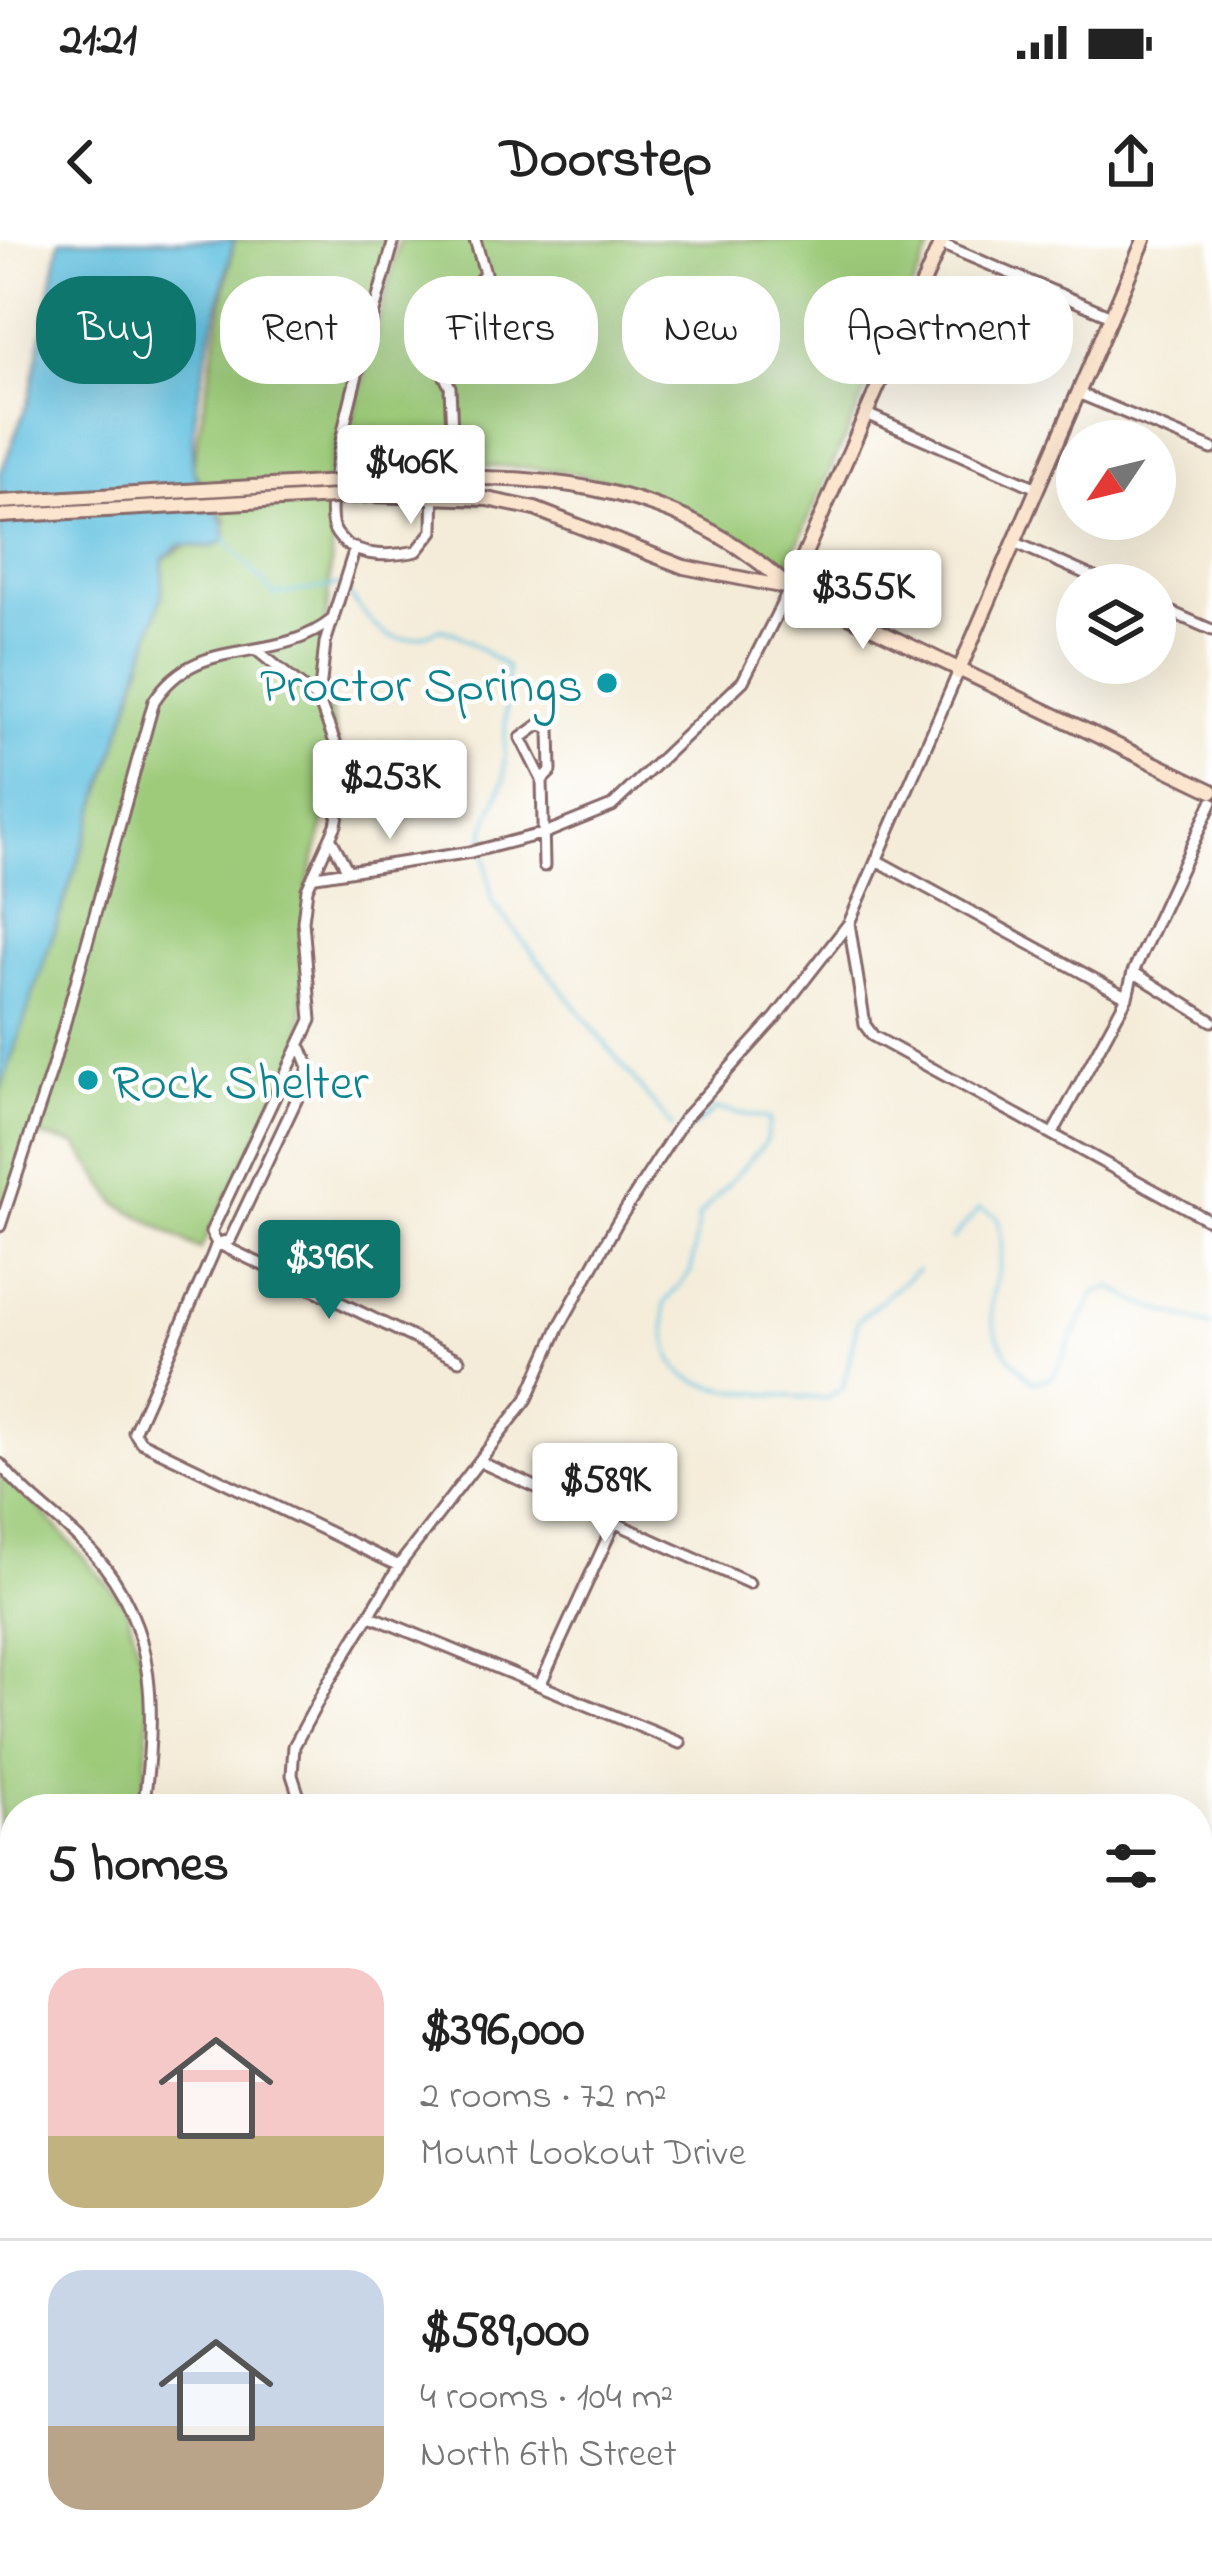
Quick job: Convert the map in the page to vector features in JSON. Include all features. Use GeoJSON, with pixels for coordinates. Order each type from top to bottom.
{"type":"FeatureCollection","features":[{"type":"Feature","properties":{"kind":"main road"},"geometry":{"type":"LineString","coordinates":[[958,673],[1144,240]]}},
{"type":"Feature","properties":{"kind":"main road"},"geometry":{"type":"LineString","coordinates":[[790,588],[941,242]]}},
{"type":"Feature","properties":{"kind":"main road"},"geometry":{"type":"LineString","coordinates":[[0,516],[372,488],[434,477],[520,476],[619,494],[712,532],[760,561],[790,588],[958,673],[1149,756],[1212,791]]}},
{"type":"Feature","properties":{"kind":"main road"},"geometry":{"type":"LineString","coordinates":[[0,502],[372,488],[535,508],[684,567],[790,588]]}},
{"type":"Feature","properties":{"kind":"street"},"geometry":{"type":"LineString","coordinates":[[394,240],[330,496],[334,530],[356,548],[388,555],[417,551],[434,532],[434,477]]}},
{"type":"Feature","properties":{"kind":"street"},"geometry":{"type":"LineString","coordinates":[[460,449],[452,432],[450,387],[422,329],[478,287],[485,273],[475,240]]}},
{"type":"Feature","properties":{"kind":"street"},"geometry":{"type":"LineString","coordinates":[[941,242],[1111,316]]}},
{"type":"Feature","properties":{"kind":"street"},"geometry":{"type":"LineString","coordinates":[[1078,393],[1212,449]]}},
{"type":"Feature","properties":{"kind":"street"},"geometry":{"type":"LineString","coordinates":[[866,414],[1037,488]]}},
{"type":"Feature","properties":{"kind":"street"},"geometry":{"type":"LineString","coordinates":[[1014,542],[1064,564]]}},
{"type":"Feature","properties":{"kind":"street"},"geometry":{"type":"LineString","coordinates":[[356,548],[333,619],[320,701],[341,758],[344,789],[331,838],[307,889],[303,921],[314,1007],[302,1049],[291,1057],[211,1232],[217,1243],[459,1360]]}},
{"type":"Feature","properties":{"kind":"street"},"geometry":{"type":"LineString","coordinates":[[316,876],[471,852],[545,833],[612,806],[717,710],[762,650],[790,588]]}},
{"type":"Feature","properties":{"kind":"street"},"geometry":{"type":"LineString","coordinates":[[1176,614],[1212,630]]}},
{"type":"Feature","properties":{"kind":"street"},"geometry":{"type":"LineString","coordinates":[[0,1226],[52,1069],[154,701],[192,663],[218,654],[289,646],[333,619]]}},
{"type":"Feature","properties":{"kind":"street"},"geometry":{"type":"LineString","coordinates":[[259,652],[320,701]]}},
{"type":"Feature","properties":{"kind":"street"},"geometry":{"type":"LineString","coordinates":[[298,1794],[292,1775],[294,1746],[399,1566],[526,1399],[559,1327],[684,1118],[775,1018],[849,923],[958,673]]}},
{"type":"Feature","properties":{"kind":"street"},"geometry":{"type":"LineString","coordinates":[[542,780],[551,771],[554,741],[550,729],[539,724],[521,738],[542,780],[544,866]]}},
{"type":"Feature","properties":{"kind":"street"},"geometry":{"type":"LineString","coordinates":[[1053,1133],[1127,997],[1133,972],[1212,802]]}},
{"type":"Feature","properties":{"kind":"street"},"geometry":{"type":"LineString","coordinates":[[331,838],[348,871]]}},
{"type":"Feature","properties":{"kind":"street"},"geometry":{"type":"LineString","coordinates":[[878,861],[1127,997]]}},
{"type":"Feature","properties":{"kind":"street"},"geometry":{"type":"LineString","coordinates":[[849,923],[869,1032],[1044,1134],[1053,1133],[1212,1222]]}},
{"type":"Feature","properties":{"kind":"street"},"geometry":{"type":"LineString","coordinates":[[1133,972],[1212,1021]]}},
{"type":"Feature","properties":{"kind":"street"},"geometry":{"type":"LineString","coordinates":[[217,1243],[230,1240],[303,1086],[309,1066],[302,1049]]}},
{"type":"Feature","properties":{"kind":"street"},"geometry":{"type":"LineString","coordinates":[[217,1243],[134,1426],[141,1442],[399,1566]]}},
{"type":"Feature","properties":{"kind":"street"},"geometry":{"type":"LineString","coordinates":[[481,1462],[749,1583]]}},
{"type":"Feature","properties":{"kind":"street"},"geometry":{"type":"LineString","coordinates":[[0,1464],[41,1511],[104,1565],[137,1625],[150,1678],[153,1728],[145,1794]]}},
{"type":"Feature","properties":{"kind":"street"},"geometry":{"type":"LineString","coordinates":[[541,1683],[614,1524]]}},
{"type":"Feature","properties":{"kind":"street"},"geometry":{"type":"LineString","coordinates":[[371,1616],[680,1743]]}},
{"type":"Feature","properties":{"kind":"green space"},"geometry":{"type":"Polygon","coordinates":[[[234,240],[394,240],[380,295],[380,276],[227,276],[234,240]]]}},
{"type":"Feature","properties":{"kind":"green space"},"geometry":{"type":"Polygon","coordinates":[[[400,240],[934,240],[918,276],[804,276],[804,384],[869,384],[788,565],[640,492],[567,472],[491,466],[339,473],[322,669],[341,758],[307,889],[302,1049],[200,1250],[117,1203],[76,1144],[32,1134],[0,1224],[0,1091],[142,664],[163,559],[227,522],[192,469],[220,316],[220,384],[357,384],[340,469],[362,384],[380,384],[380,316],[400,240]]]}},
{"type":"Feature","properties":{"kind":"green space"},"geometry":{"type":"Polygon","coordinates":[[[0,1464],[126,1605],[151,1694],[143,1794],[0,1794],[0,1464]]]}},
{"type":"Feature","properties":{"kind":"water"},"geometry":{"type":"Polygon","coordinates":[[[60,240],[234,240],[226,276],[220,276],[220,302],[193,441],[195,474],[222,518],[225,540],[212,547],[180,545],[163,559],[162,596],[115,752],[0,1092],[0,475],[30,396],[36,365],[36,384],[196,384],[196,276],[53,276],[60,240]]]}},
{"type":"Feature","properties":{"kind":"waterway"},"geometry":{"type":"LineString","coordinates":[[223,537],[274,595],[340,585]]}},
{"type":"Feature","properties":{"kind":"waterway"},"geometry":{"type":"LineString","coordinates":[[347,592],[385,634],[408,639],[440,629],[457,634],[507,667],[504,780],[485,828],[485,844]]}},
{"type":"Feature","properties":{"kind":"waterway"},"geometry":{"type":"LineString","coordinates":[[485,853],[492,902],[672,1127]]}},
{"type":"Feature","properties":{"kind":"waterway"},"geometry":{"type":"LineString","coordinates":[[681,1128],[692,1128],[716,1109],[770,1119],[765,1143],[699,1216],[691,1271],[664,1304],[670,1354],[689,1378],[725,1389],[825,1399],[843,1388],[858,1320],[917,1270]]}},
{"type":"Feature","properties":{"kind":"waterway"},"geometry":{"type":"LineString","coordinates":[[952,1239],[980,1208],[997,1217],[1002,1240],[991,1313],[1009,1355],[1033,1382],[1053,1377],[1095,1293],[1111,1287],[1141,1304],[1212,1326]]}},
{"type":"Feature","properties":{"kind":"place","name":"Proctor Springs"},"geometry":{"type":"Point","coordinates":[607,683]}},
{"type":"Feature","properties":{"kind":"place","name":"Rock Shelter"},"geometry":{"type":"Point","coordinates":[88,1080]}}]}
